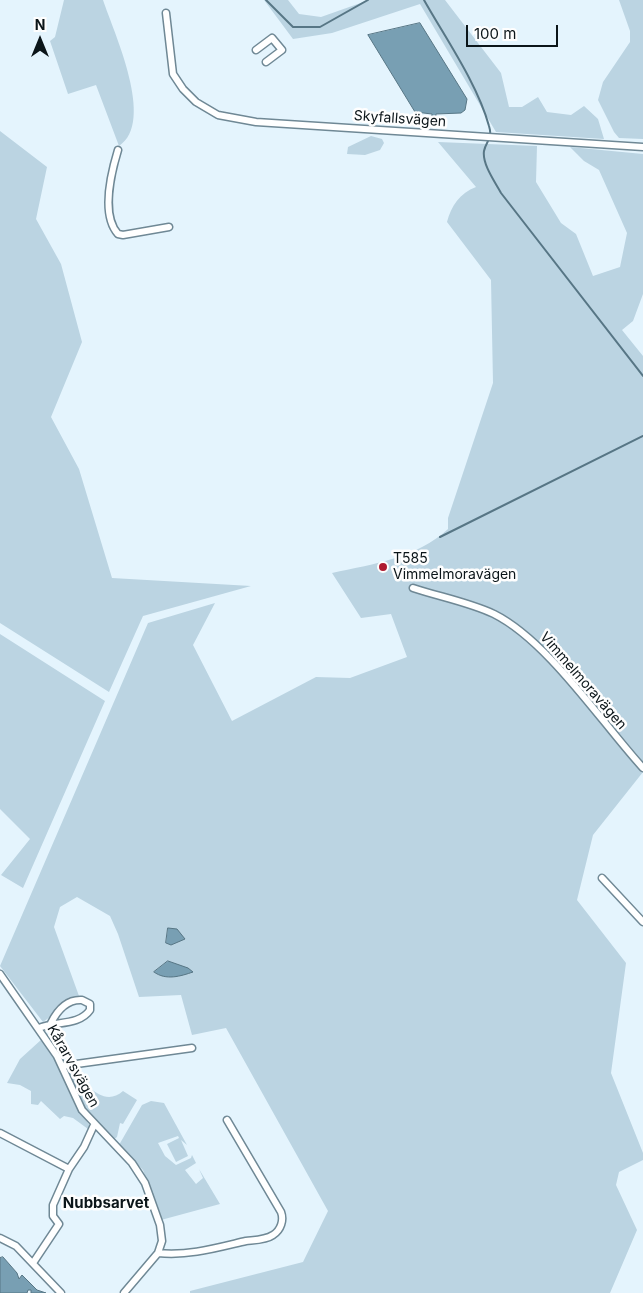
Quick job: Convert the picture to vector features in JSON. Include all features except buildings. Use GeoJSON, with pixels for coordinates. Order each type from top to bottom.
{"type":"FeatureCollection","features":[{"type":"Feature","properties":{"kind":"street","name":"Skyfallsvägen"},"geometry":{"type":"LineString","coordinates":[[166,13],[173,74],[188,94],[201,105],[218,115],[256,122],[643,147]]}},
{"type":"Feature","properties":{"kind":"street"},"geometry":{"type":"LineString","coordinates":[[256,50],[272,38],[282,50],[266,62]]}},
{"type":"Feature","properties":{"kind":"street"},"geometry":{"type":"LineString","coordinates":[[118,150],[110,177],[110,220],[113,228],[118,234],[123,234],[169,227]]}},
{"type":"Feature","properties":{"kind":"street","name":"Vimmelmoravägen"},"geometry":{"type":"LineString","coordinates":[[413,588],[479,608],[495,615],[519,630],[549,658],[643,768]]}},
{"type":"Feature","properties":{"kind":"street"},"geometry":{"type":"LineString","coordinates":[[602,878],[643,922]]}},
{"type":"Feature","properties":{"kind":"street","name":"Kårarvsvägen"},"geometry":{"type":"LineString","coordinates":[[0,974],[39,1028],[62,1066],[75,1097],[94,1125],[142,1176],[160,1225],[162,1241],[158,1253]]}},
{"type":"Feature","properties":{"kind":"street"},"geometry":{"type":"LineString","coordinates":[[39,1028],[51,1023],[80,1019],[90,1010],[90,1004],[82,1000],[69,1002],[58,1012],[51,1023]]}},
{"type":"Feature","properties":{"kind":"street"},"geometry":{"type":"LineString","coordinates":[[62,1066],[192,1048]]}},
{"type":"Feature","properties":{"kind":"street"},"geometry":{"type":"LineString","coordinates":[[124,1293],[158,1253],[178,1255],[197,1252],[269,1237],[280,1229],[283,1217],[281,1212],[228,1120]]}},
{"type":"Feature","properties":{"kind":"street"},"geometry":{"type":"LineString","coordinates":[[33,1263],[59,1224],[52,1210],[69,1169],[84,1147],[94,1125]]}},
{"type":"Feature","properties":{"kind":"street"},"geometry":{"type":"LineString","coordinates":[[0,1134],[69,1169]]}},
{"type":"Feature","properties":{"kind":"street"},"geometry":{"type":"LineString","coordinates":[[0,1238],[12,1243],[61,1293]]}},
{"type":"Feature","properties":{"kind":"shaded area"},"geometry":{"type":"Polygon","coordinates":[[[64,0],[103,0],[123,54],[133,98],[134,118],[129,134],[119,146],[96,85],[68,94],[50,41],[55,37],[64,0]]]}},
{"type":"Feature","properties":{"kind":"shaded area"},"geometry":{"type":"Polygon","coordinates":[[[264,0],[288,0],[299,14],[321,17],[369,0],[445,0],[501,73],[509,107],[522,107],[538,97],[547,112],[571,115],[584,106],[598,119],[604,139],[496,132],[420,4],[332,33],[293,39],[264,0]]]}},
{"type":"Feature","properties":{"kind":"shaded area"},"geometry":{"type":"Polygon","coordinates":[[[619,0],[643,0],[643,139],[619,138],[598,100],[603,82],[630,42],[630,31],[619,0]]]}},
{"type":"Feature","properties":{"kind":"shaded area"},"geometry":{"type":"Polygon","coordinates":[[[420,23],[467,99],[465,110],[461,113],[436,114],[435,121],[432,121],[432,114],[415,112],[368,35],[420,23]]]}},
{"type":"Feature","properties":{"kind":"shaded area"},"geometry":{"type":"Polygon","coordinates":[[[0,131],[47,167],[36,219],[61,264],[82,342],[51,417],[79,469],[112,578],[251,586],[143,616],[109,692],[0,623],[0,131]]]}},
{"type":"Feature","properties":{"kind":"shaded area"},"geometry":{"type":"Polygon","coordinates":[[[371,136],[382,139],[384,143],[380,150],[365,155],[347,154],[348,147],[371,136]]]}},
{"type":"Feature","properties":{"kind":"shaded area"},"geometry":{"type":"Polygon","coordinates":[[[438,142],[537,146],[536,182],[561,223],[576,234],[593,276],[620,267],[627,233],[599,170],[584,161],[570,147],[643,154],[643,294],[633,321],[622,330],[643,356],[643,772],[593,835],[577,900],[626,963],[611,1073],[643,1153],[643,1160],[619,1172],[616,1185],[637,1230],[610,1293],[190,1293],[190,1291],[303,1262],[328,1211],[226,1028],[192,1035],[181,995],[139,997],[110,916],[77,897],[60,907],[54,927],[79,996],[43,1022],[0,966],[148,623],[215,603],[193,645],[232,721],[316,677],[350,678],[407,657],[391,614],[361,618],[332,573],[379,563],[408,553],[423,547],[448,529],[448,518],[493,383],[491,280],[447,222],[451,211],[461,196],[476,187],[438,142]]]}},
{"type":"Feature","properties":{"kind":"shaded area"},"geometry":{"type":"Polygon","coordinates":[[[0,634],[105,701],[23,888],[1,875],[30,839],[0,809],[0,634]]]}},
{"type":"Feature","properties":{"kind":"shaded area"},"geometry":{"type":"Polygon","coordinates":[[[168,928],[177,929],[185,939],[171,945],[166,943],[168,928]]]}},
{"type":"Feature","properties":{"kind":"shaded area"},"geometry":{"type":"Polygon","coordinates":[[[168,961],[188,968],[193,972],[168,977],[154,972],[168,961]]]}},
{"type":"Feature","properties":{"kind":"shaded area"},"geometry":{"type":"Polygon","coordinates":[[[42,1039],[51,1051],[75,1105],[90,1126],[88,1129],[73,1118],[64,1116],[60,1119],[41,1101],[38,1105],[31,1104],[31,1091],[20,1085],[7,1083],[20,1059],[42,1039]]]}},
{"type":"Feature","properties":{"kind":"shaded area"},"geometry":{"type":"Polygon","coordinates":[[[75,1071],[90,1088],[102,1096],[116,1096],[123,1091],[137,1100],[123,1124],[120,1123],[117,1137],[113,1140],[82,1105],[68,1073],[75,1071]]]}},
{"type":"Feature","properties":{"kind":"shaded area"},"geometry":{"type":"Polygon","coordinates":[[[151,1101],[164,1103],[187,1145],[181,1140],[188,1156],[176,1162],[167,1144],[179,1138],[178,1136],[158,1143],[165,1156],[176,1165],[191,1158],[192,1155],[196,1163],[185,1170],[196,1184],[203,1178],[199,1169],[220,1204],[161,1220],[143,1170],[119,1145],[142,1105],[151,1101]]]}},
{"type":"Feature","properties":{"kind":"shaded area"},"geometry":{"type":"Polygon","coordinates":[[[3,1257],[17,1273],[19,1279],[22,1275],[37,1290],[46,1293],[31,1293],[31,1290],[28,1290],[27,1293],[0,1293],[0,1258],[3,1257]]]}},
{"type":"Feature","properties":{"kind":"waterway"},"geometry":{"type":"LineString","coordinates":[[266,0],[293,27],[320,27],[368,0]]}},
{"type":"Feature","properties":{"kind":"waterway"},"geometry":{"type":"LineString","coordinates":[[424,0],[469,78],[484,110],[490,134],[484,151],[485,162],[501,193],[643,376]]}},
{"type":"Feature","properties":{"kind":"waterway"},"geometry":{"type":"LineString","coordinates":[[440,537],[643,436]]}},
{"type":"Feature","properties":{"kind":"place","name":"T585 Vimmelmoravägen"},"geometry":{"type":"Point","coordinates":[383,567]}},
{"type":"Feature","properties":{"kind":"district","name":"Nubbsarvet"},"geometry":{"type":"Point","coordinates":[106,1203]}}]}
